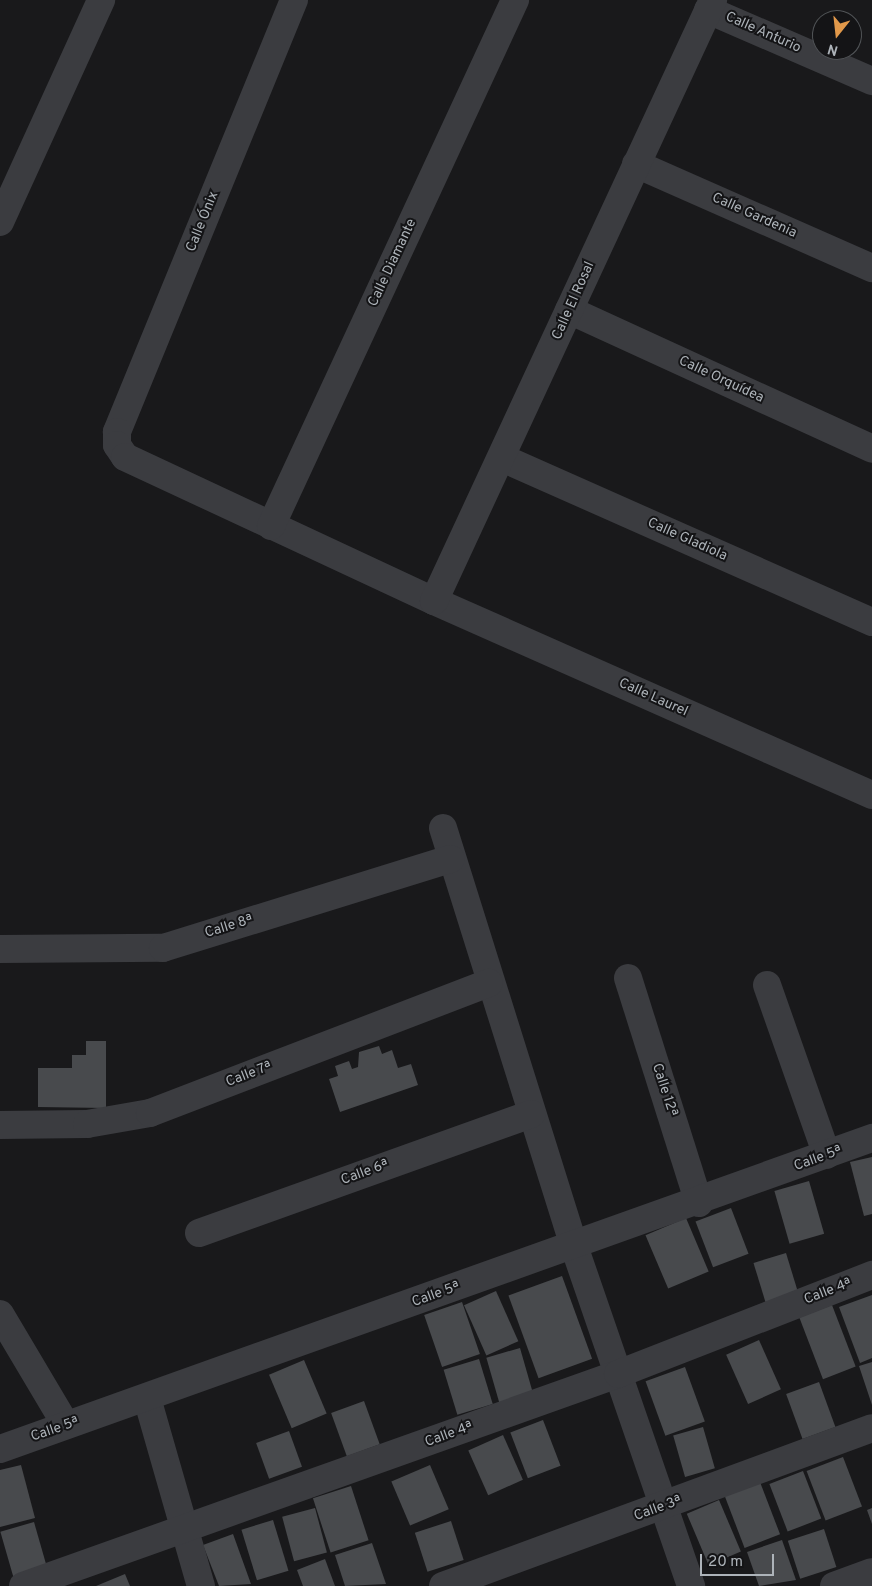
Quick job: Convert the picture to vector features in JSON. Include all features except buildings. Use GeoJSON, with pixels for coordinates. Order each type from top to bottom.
{"type":"FeatureCollection","features":[{"type":"Feature","properties":{"kind":"street"},"geometry":{"type":"LineString","coordinates":[[0,222],[100,0]]}},
{"type":"Feature","properties":{"kind":"street","name":"Calle Ónix"},"geometry":{"type":"LineString","coordinates":[[117,445],[117,432],[294,0]]}},
{"type":"Feature","properties":{"kind":"street","name":"Calle Diamante"},"geometry":{"type":"LineString","coordinates":[[271,526],[515,0]]}},
{"type":"Feature","properties":{"kind":"street","name":"Calle Anturio"},"geometry":{"type":"LineString","coordinates":[[711,5],[872,81]]}},
{"type":"Feature","properties":{"kind":"street","name":"Calle El Rosal"},"geometry":{"type":"LineString","coordinates":[[434,601],[711,5]]}},
{"type":"Feature","properties":{"kind":"street","name":"Calle Gardenia"},"geometry":{"type":"LineString","coordinates":[[636,164],[872,268]]}},
{"type":"Feature","properties":{"kind":"street","name":"Calle Orquídea"},"geometry":{"type":"LineString","coordinates":[[569,310],[872,449]]}},
{"type":"Feature","properties":{"kind":"street","name":"Calle Laurel"},"geometry":{"type":"LineString","coordinates":[[117,445],[125,457],[271,526],[434,601],[872,795]]}},
{"type":"Feature","properties":{"kind":"street","name":"Calle Gladiola"},"geometry":{"type":"LineString","coordinates":[[502,458],[872,622]]}},
{"type":"Feature","properties":{"kind":"street"},"geometry":{"type":"LineString","coordinates":[[443,828],[489,983],[574,1246],[691,1586]]}},
{"type":"Feature","properties":{"kind":"street","name":"Calle 8ª"},"geometry":{"type":"LineString","coordinates":[[0,948],[163,948],[451,859]]}},
{"type":"Feature","properties":{"kind":"street","name":"Calle 12ª"},"geometry":{"type":"LineString","coordinates":[[628,978],[699,1203]]}},
{"type":"Feature","properties":{"kind":"street","name":"Calle 7ª"},"geometry":{"type":"LineString","coordinates":[[0,1125],[87,1124],[150,1113],[489,983]]}},
{"type":"Feature","properties":{"kind":"street"},"geometry":{"type":"LineString","coordinates":[[767,985],[827,1155]]}},
{"type":"Feature","properties":{"kind":"street","name":"Calle 6ª"},"geometry":{"type":"LineString","coordinates":[[199,1233],[531,1114]]}},
{"type":"Feature","properties":{"kind":"street","name":"Calle 5ª"},"geometry":{"type":"LineString","coordinates":[[0,1449],[699,1203],[872,1138]]}},
{"type":"Feature","properties":{"kind":"street","name":"Calle 4ª"},"geometry":{"type":"LineString","coordinates":[[23,1586],[618,1374],[872,1275]]}},
{"type":"Feature","properties":{"kind":"street"},"geometry":{"type":"LineString","coordinates":[[0,1314],[66,1426]]}},
{"type":"Feature","properties":{"kind":"street"},"geometry":{"type":"LineString","coordinates":[[148,1398],[201,1586]]}},
{"type":"Feature","properties":{"kind":"street","name":"Calle 3ª"},"geometry":{"type":"LineString","coordinates":[[443,1586],[663,1507],[872,1428]]}},
{"type":"Feature","properties":{"kind":"street"},"geometry":{"type":"LineString","coordinates":[[834,1586],[872,1572]]}}]}
